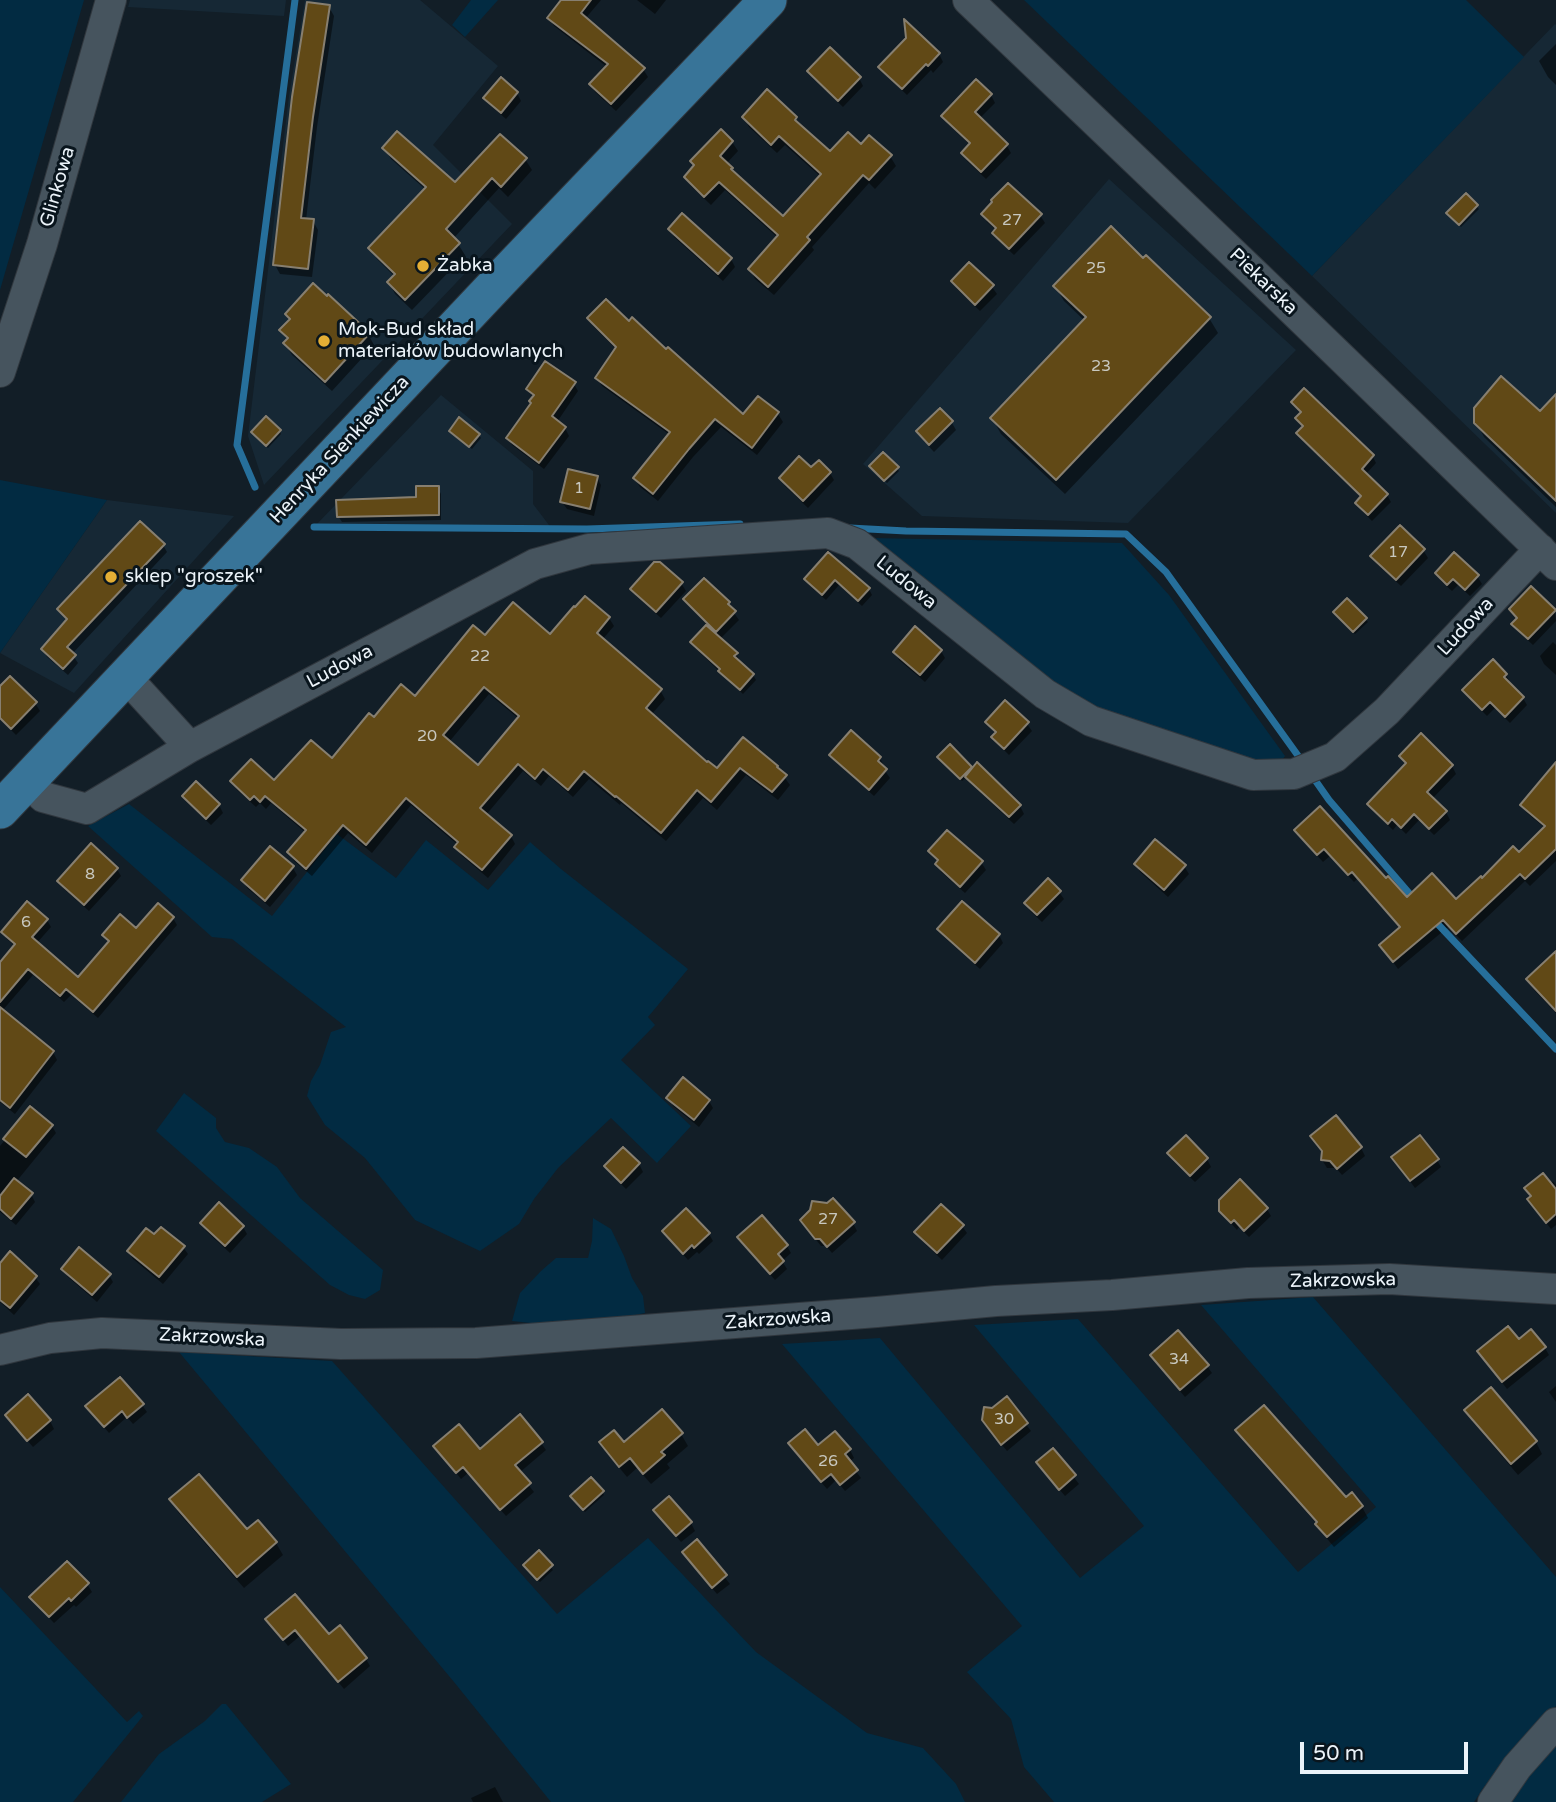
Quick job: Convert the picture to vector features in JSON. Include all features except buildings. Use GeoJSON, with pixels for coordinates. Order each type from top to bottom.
{"type":"FeatureCollection","features":[{"type":"Feature","properties":{"kind":"main road","name":"Henryka Sienkiewicza"},"geometry":{"type":"LineString","coordinates":[[0,810],[768,0]]}},
{"type":"Feature","properties":{"kind":"street","name":"Glinkowa"},"geometry":{"type":"LineString","coordinates":[[0,372],[42,244],[111,0]]}},
{"type":"Feature","properties":{"kind":"street","name":"Piekarska"},"geometry":{"type":"LineString","coordinates":[[968,0],[1548,557]]}},
{"type":"Feature","properties":{"kind":"street","name":"Ludowa"},"geometry":{"type":"LineString","coordinates":[[28,780],[44,797],[87,809],[190,747],[535,564],[589,549],[828,533],[857,544],[1045,694],[1091,720],[1253,775],[1294,774],[1335,757],[1548,557]]}},
{"type":"Feature","properties":{"kind":"street"},"geometry":{"type":"LineString","coordinates":[[125,677],[190,747]]}},
{"type":"Feature","properties":{"kind":"street","name":"Zakrzowska"},"geometry":{"type":"LineString","coordinates":[[0,1350],[50,1338],[102,1333],[341,1344],[475,1343],[1248,1283],[1389,1279],[1556,1289]]}},
{"type":"Feature","properties":{"kind":"street"},"geometry":{"type":"LineString","coordinates":[[1493,1802],[1517,1767],[1556,1723]]}},
{"type":"Feature","properties":{"kind":"shaded area"},"geometry":{"type":"Polygon","coordinates":[[[0,0],[84,0],[0,290],[0,0]]]}},
{"type":"Feature","properties":{"kind":"shaded area"},"geometry":{"type":"Polygon","coordinates":[[[130,0],[286,0],[284,16],[128,7],[130,0]]]}},
{"type":"Feature","properties":{"kind":"shaded area"},"geometry":{"type":"Polygon","coordinates":[[[305,0],[420,0],[498,66],[433,145],[512,224],[264,485],[248,436],[289,96],[305,0]]]}},
{"type":"Feature","properties":{"kind":"shaded area"},"geometry":{"type":"Polygon","coordinates":[[[471,0],[498,0],[465,37],[452,25],[471,0]]]}},
{"type":"Feature","properties":{"kind":"shaded area"},"geometry":{"type":"Polygon","coordinates":[[[1024,0],[1466,0],[1524,57],[1312,276],[1024,0]]]}},
{"type":"Feature","properties":{"kind":"shaded area"},"geometry":{"type":"Polygon","coordinates":[[[1556,25],[1556,513],[1312,276],[1556,25]]]}},
{"type":"Feature","properties":{"kind":"shaded area"},"geometry":{"type":"Polygon","coordinates":[[[1109,179],[1296,350],[1128,523],[922,516],[863,464],[1109,179]]]}},
{"type":"Feature","properties":{"kind":"shaded area"},"geometry":{"type":"Polygon","coordinates":[[[441,395],[533,471],[533,504],[552,529],[316,525],[441,395]]]}},
{"type":"Feature","properties":{"kind":"shaded area"},"geometry":{"type":"Polygon","coordinates":[[[0,480],[107,500],[0,653],[0,480]]]}},
{"type":"Feature","properties":{"kind":"shaded area"},"geometry":{"type":"Polygon","coordinates":[[[107,500],[234,516],[74,693],[0,653],[107,500]]]}},
{"type":"Feature","properties":{"kind":"shaded area"},"geometry":{"type":"Polygon","coordinates":[[[871,538],[1122,543],[1169,595],[1285,756],[1279,764],[1251,764],[1089,706],[1048,678],[871,538]]]}},
{"type":"Feature","properties":{"kind":"shaded area"},"geometry":{"type":"Polygon","coordinates":[[[129,804],[272,916],[337,834],[396,878],[426,840],[488,890],[530,842],[688,969],[648,1017],[655,1025],[621,1060],[691,1126],[657,1163],[611,1118],[558,1168],[519,1224],[480,1251],[415,1220],[365,1158],[325,1125],[307,1096],[331,1032],[346,1027],[232,939],[212,937],[88,826],[129,804]]]}},
{"type":"Feature","properties":{"kind":"shaded area"},"geometry":{"type":"Polygon","coordinates":[[[184,1093],[216,1118],[216,1128],[225,1142],[249,1148],[277,1167],[300,1198],[383,1270],[380,1290],[365,1299],[349,1295],[330,1285],[156,1131],[184,1093]]]}},
{"type":"Feature","properties":{"kind":"shaded area"},"geometry":{"type":"Polygon","coordinates":[[[593,1218],[611,1229],[632,1278],[643,1296],[645,1313],[583,1325],[512,1321],[520,1293],[556,1258],[588,1258],[593,1218]]]}},
{"type":"Feature","properties":{"kind":"shaded area"},"geometry":{"type":"Polygon","coordinates":[[[1313,1297],[1556,1577],[1556,1706],[1484,1787],[1474,1802],[1054,1802],[1024,1767],[1011,1719],[967,1672],[1022,1626],[782,1344],[880,1338],[1080,1578],[1144,1526],[974,1325],[1078,1319],[1298,1572],[1376,1507],[1201,1305],[1313,1297]]]}},
{"type":"Feature","properties":{"kind":"shaded area"},"geometry":{"type":"Polygon","coordinates":[[[179,1352],[332,1361],[557,1614],[648,1538],[756,1652],[867,1733],[923,1748],[956,1784],[965,1802],[551,1802],[179,1352]]]}},
{"type":"Feature","properties":{"kind":"shaded area"},"geometry":{"type":"Polygon","coordinates":[[[0,1587],[127,1722],[139,1711],[143,1716],[73,1802],[0,1802],[0,1587]]]}},
{"type":"Feature","properties":{"kind":"shaded area"},"geometry":{"type":"Polygon","coordinates":[[[222,1704],[226,1704],[291,1784],[262,1802],[121,1802],[159,1754],[205,1721],[222,1704]]]}},
{"type":"Feature","properties":{"kind":"shaded area"},"geometry":{"type":"Polygon","coordinates":[[[1556,1732],[1556,1802],[1503,1802],[1556,1732]]]}},
{"type":"Feature","properties":{"kind":"waterway"},"geometry":{"type":"LineString","coordinates":[[255,487],[237,445],[295,0]]}},
{"type":"Feature","properties":{"kind":"waterway"},"geometry":{"type":"LineString","coordinates":[[314,527],[587,529],[740,524]]}},
{"type":"Feature","properties":{"kind":"waterway"},"geometry":{"type":"LineString","coordinates":[[850,528],[1126,534],[1166,572],[1299,757]]}},
{"type":"Feature","properties":{"kind":"waterway"},"geometry":{"type":"LineString","coordinates":[[1315,780],[1415,900]]}},
{"type":"Feature","properties":{"kind":"waterway"},"geometry":{"type":"LineString","coordinates":[[1433,919],[1556,1049]]}},
{"type":"Feature","properties":{"kind":"place","name":"Żabka"},"geometry":{"type":"Point","coordinates":[423,266]}},
{"type":"Feature","properties":{"kind":"place","name":"Mok-Bud skład materiałów budowlanych"},"geometry":{"type":"Point","coordinates":[324,341]}},
{"type":"Feature","properties":{"kind":"place","name":"sklep \"groszek\""},"geometry":{"type":"Point","coordinates":[111,577]}}]}
